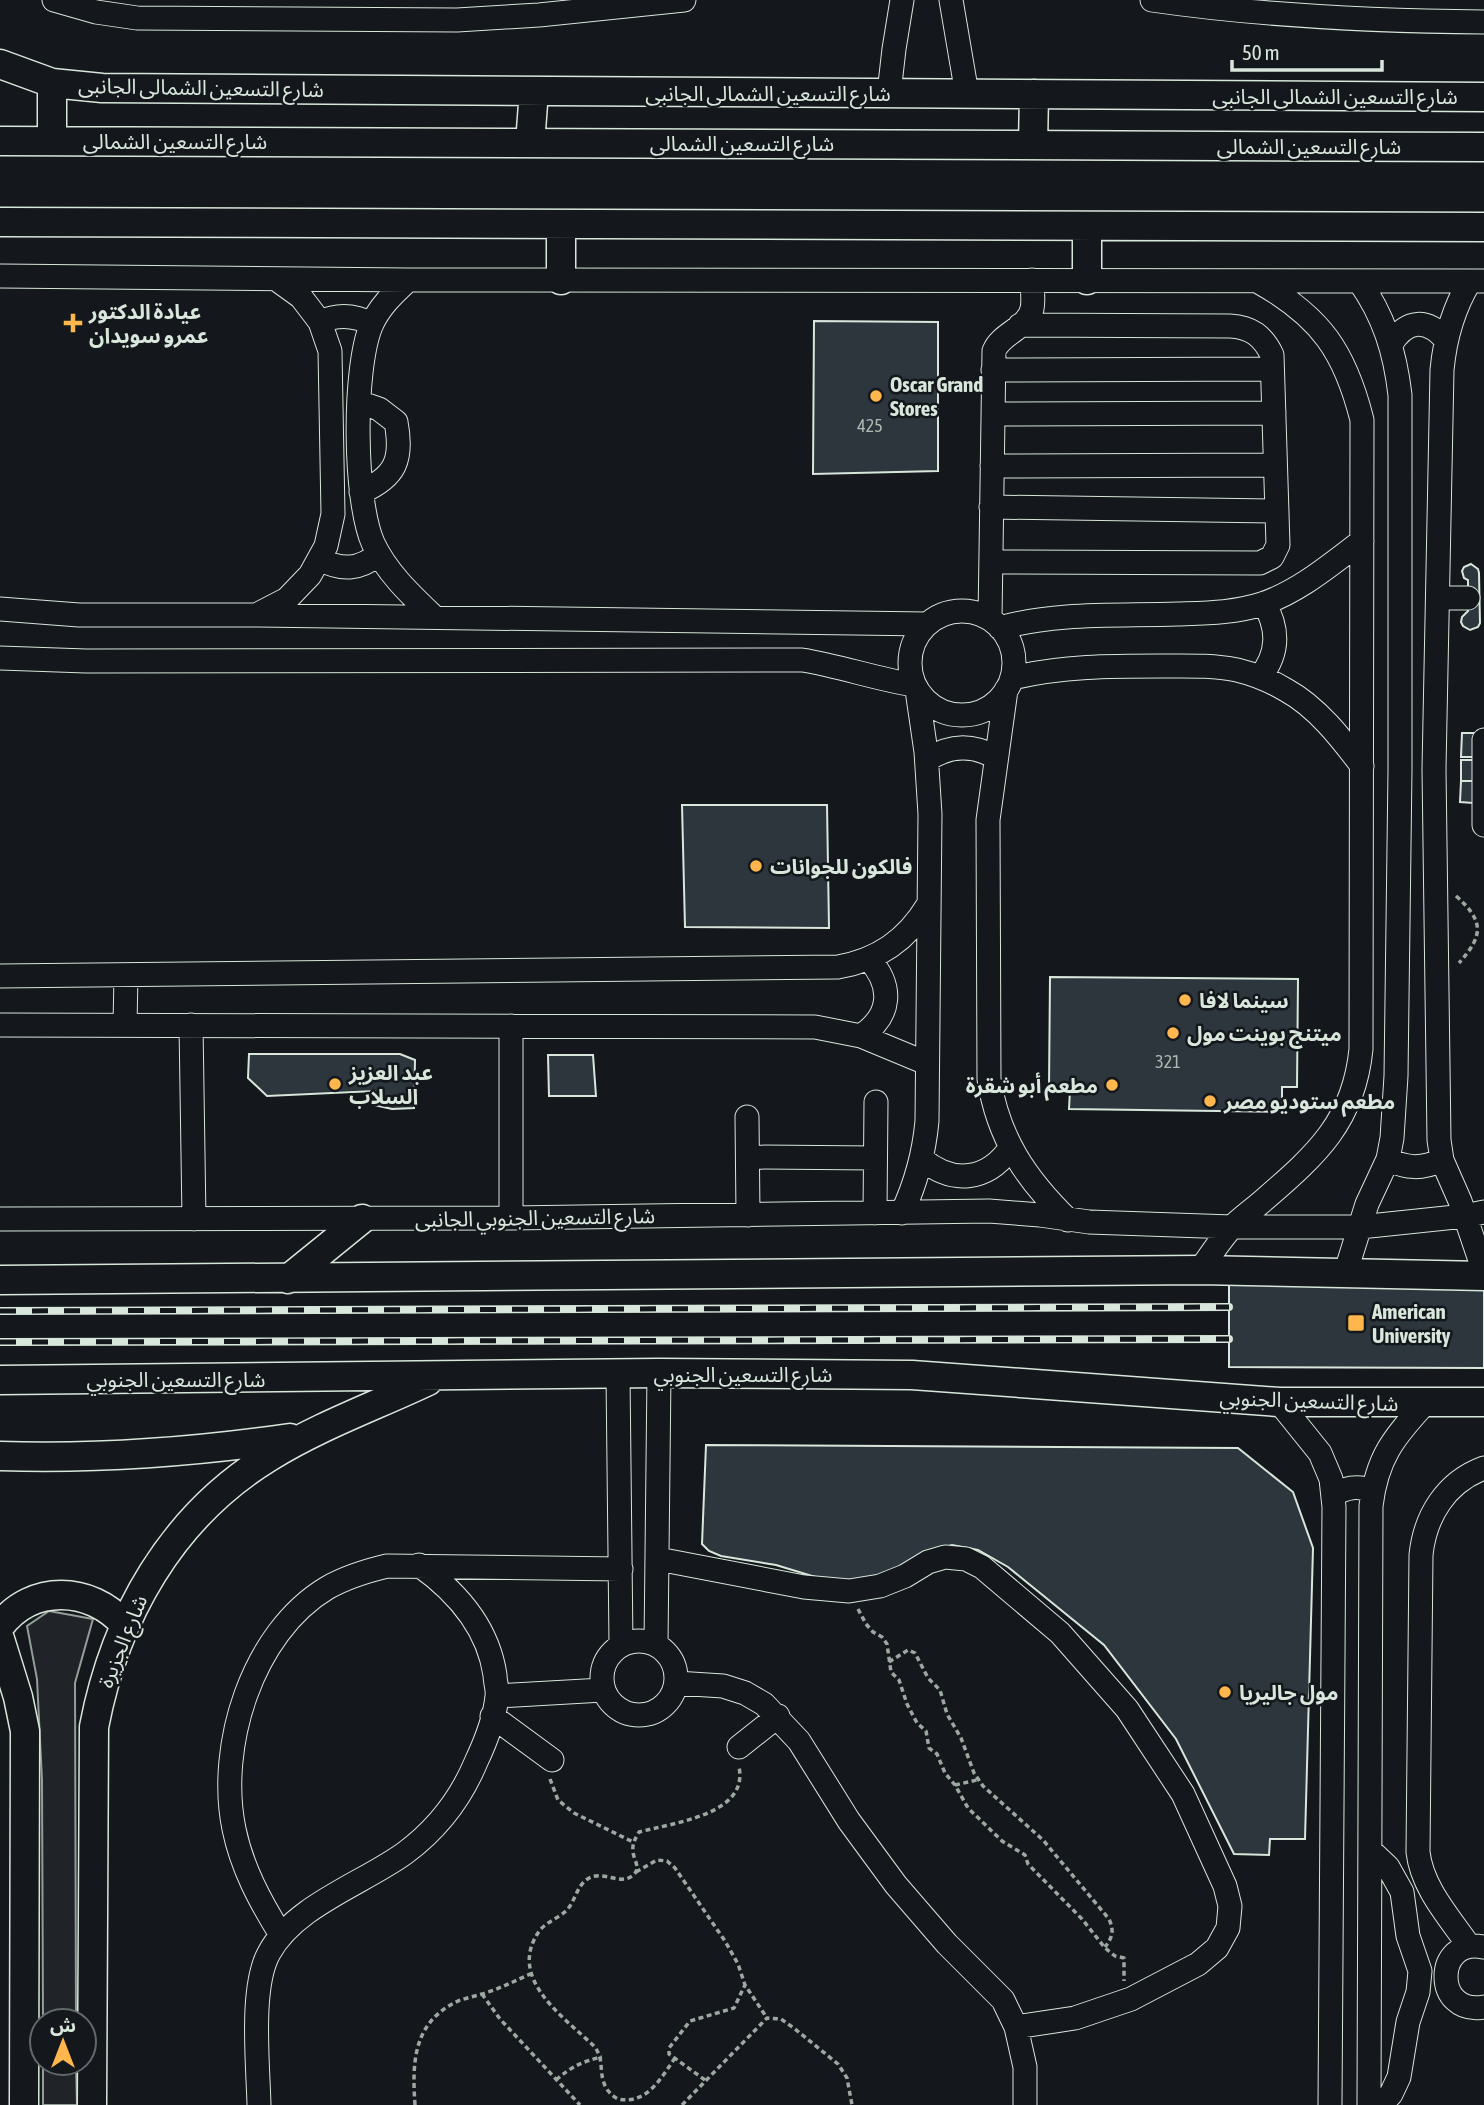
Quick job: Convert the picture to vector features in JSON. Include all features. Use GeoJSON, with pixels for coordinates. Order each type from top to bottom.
{"type":"FeatureCollection","features":[{"type":"Feature","properties":{"kind":"main road","name":"شارع التسعين الشمالى الجانبى"},"geometry":{"type":"LineString","coordinates":[[0,64],[52,83],[102,88],[1484,97]]}},
{"type":"Feature","properties":{"kind":"main road"},"geometry":{"type":"LineString","coordinates":[[52,83],[52,141]]}},
{"type":"Feature","properties":{"kind":"main road"},"geometry":{"type":"LineString","coordinates":[[530,142],[534,91]]}},
{"type":"Feature","properties":{"kind":"main road"},"geometry":{"type":"LineString","coordinates":[[1033,145],[1034,94]]}},
{"type":"Feature","properties":{"kind":"main road","name":"شارع التسعين الشمالى"},"geometry":{"type":"LineString","coordinates":[[0,141],[1484,146]]}},
{"type":"Feature","properties":{"kind":"main road"},"geometry":{"type":"LineString","coordinates":[[0,222],[1484,227]]}},
{"type":"Feature","properties":{"kind":"main road"},"geometry":{"type":"LineString","coordinates":[[561,225],[561,280]]}},
{"type":"Feature","properties":{"kind":"main road"},"geometry":{"type":"LineString","coordinates":[[1087,227],[1087,280]]}},
{"type":"Feature","properties":{"kind":"main road"},"geometry":{"type":"LineString","coordinates":[[288,1279],[362,1219]]}},
{"type":"Feature","properties":{"kind":"main road"},"geometry":{"type":"LineString","coordinates":[[0,1280],[1200,1270],[1484,1274]]}},
{"type":"Feature","properties":{"kind":"main road","name":"شارع التسعين الجنوبي"},"geometry":{"type":"LineString","coordinates":[[0,1380],[659,1373],[912,1374],[1279,1402],[1484,1402]]}},
{"type":"Feature","properties":{"kind":"main road","name":"شارع الجزيرة"},"geometry":{"type":"LineString","coordinates":[[92,2105],[94,1727],[101,1692],[124,1624],[145,1585],[170,1548],[198,1514],[249,1471],[306,1436],[438,1377]]}},
{"type":"Feature","properties":{"kind":"main road"},"geometry":{"type":"LineString","coordinates":[[0,1456],[163,1453],[306,1436]]}},
{"type":"Feature","properties":{"kind":"main road"},"geometry":{"type":"LineString","coordinates":[[0,1626],[26,1603],[66,1594],[104,1606],[124,1624]]}},
{"type":"Feature","properties":{"kind":"main road"},"geometry":{"type":"LineString","coordinates":[[0,1639],[15,1685],[25,1731],[24,2105]]}},
{"type":"Feature","properties":{"kind":"street"},"geometry":{"type":"LineString","coordinates":[[54,0],[96,12],[137,18],[401,20],[539,15],[684,0]]}},
{"type":"Feature","properties":{"kind":"street"},"geometry":{"type":"LineString","coordinates":[[890,93],[902,0]]}},
{"type":"Feature","properties":{"kind":"street"},"geometry":{"type":"LineString","coordinates":[[951,0],[967,94]]}},
{"type":"Feature","properties":{"kind":"street"},"geometry":{"type":"LineString","coordinates":[[1152,0],[1293,16],[1484,22]]}},
{"type":"Feature","properties":{"kind":"street"},"geometry":{"type":"LineString","coordinates":[[0,276],[408,280],[1477,281]]}},
{"type":"Feature","properties":{"kind":"street"},"geometry":{"type":"LineString","coordinates":[[258,615],[287,599],[310,575],[326,546],[333,514],[330,351],[320,322],[301,297],[276,279]]}},
{"type":"Feature","properties":{"kind":"street"},"geometry":{"type":"LineString","coordinates":[[408,280],[387,300],[372,324],[363,351],[359,380],[361,492],[363,513],[373,543],[388,570],[434,617]]}},
{"type":"Feature","properties":{"kind":"street"},"geometry":{"type":"LineString","coordinates":[[995,624],[990,562],[994,351],[997,344],[1029,315],[1032,309],[1032,281]]}},
{"type":"Feature","properties":{"kind":"street"},"geometry":{"type":"LineString","coordinates":[[1200,1270],[1232,1227],[1305,1165],[1339,1124],[1359,1074],[1362,1036],[1362,420],[1353,385],[1338,352],[1316,323],[1288,299],[1256,281]]}},
{"type":"Feature","properties":{"kind":"street"},"geometry":{"type":"LineString","coordinates":[[1345,1274],[1360,1227],[1388,1159],[1396,1076],[1400,770],[1400,395],[1391,344],[1378,311],[1359,281]]}},
{"type":"Feature","properties":{"kind":"street"},"geometry":{"type":"LineString","coordinates":[[1477,281],[1460,298],[1446,340],[1442,370],[1434,769],[1439,1140],[1442,1160],[1475,1214],[1484,1274]]}},
{"type":"Feature","properties":{"kind":"street"},"geometry":{"type":"LineString","coordinates":[[320,322],[345,316],[363,319],[372,324]]}},
{"type":"Feature","properties":{"kind":"street"},"geometry":{"type":"LineString","coordinates":[[1391,344],[1398,332],[1411,325],[1424,324],[1437,330],[1446,340]]}},
{"type":"Feature","properties":{"kind":"street"},"geometry":{"type":"LineString","coordinates":[[990,562],[1260,563],[1272,557],[1278,545],[1272,355],[1266,343],[1256,333],[1244,327],[1020,325]]}},
{"type":"Feature","properties":{"kind":"street"},"geometry":{"type":"LineString","coordinates":[[993,370],[1272,369]]}},
{"type":"Feature","properties":{"kind":"street"},"geometry":{"type":"LineString","coordinates":[[359,402],[379,409],[396,422],[399,440],[397,461],[389,476],[361,492]]}},
{"type":"Feature","properties":{"kind":"street"},"geometry":{"type":"LineString","coordinates":[[993,414],[1274,413]]}},
{"type":"Feature","properties":{"kind":"street"},"geometry":{"type":"LineString","coordinates":[[992,466],[1275,465]]}},
{"type":"Feature","properties":{"kind":"street"},"geometry":{"type":"LineString","coordinates":[[991,507],[1277,511]]}},
{"type":"Feature","properties":{"kind":"street"},"geometry":{"type":"LineString","coordinates":[[995,624],[1044,619],[1229,612],[1264,603],[1303,584],[1362,541]]}},
{"type":"Feature","properties":{"kind":"street"},"geometry":{"type":"LineString","coordinates":[[319,559],[337,567],[348,568],[368,563],[379,554]]}},
{"type":"Feature","properties":{"kind":"street"},"geometry":{"type":"LineString","coordinates":[[1438,597],[1477,598]]}},
{"type":"Feature","properties":{"kind":"street"},"geometry":{"type":"LineString","coordinates":[[1260,677],[1274,654],[1276,641],[1275,627],[1264,603]]}},
{"type":"Feature","properties":{"kind":"street"},"geometry":{"type":"LineString","coordinates":[[0,609],[79,615],[927,624]]}},
{"type":"Feature","properties":{"kind":"street"},"geometry":{"type":"LineString","coordinates":[[902,1213],[922,1159],[927,1121],[930,814],[927,760],[916,687],[910,673],[912,646],[927,624],[951,612],[978,614],[995,624],[1013,651],[995,757],[988,820],[989,1079],[993,1108],[1004,1136],[1048,1200],[1068,1220]]}},
{"type":"Feature","properties":{"kind":"street"},"geometry":{"type":"LineString","coordinates":[[0,658],[86,661],[802,660],[916,687],[936,708],[961,715],[987,708],[1009,684],[1051,669],[1091,666],[1211,666],[1260,677],[1289,691],[1314,710],[1362,766]]}},
{"type":"Feature","properties":{"kind":"street"},"geometry":{"type":"LineString","coordinates":[[1484,740],[1484,824]]}},
{"type":"Feature","properties":{"kind":"street"},"geometry":{"type":"LineString","coordinates":[[927,760],[945,750],[966,747],[995,757]]}},
{"type":"Feature","properties":{"kind":"street"},"geometry":{"type":"LineString","coordinates":[[0,976],[827,968],[869,959],[897,943],[928,905]]}},
{"type":"Feature","properties":{"kind":"street"},"geometry":{"type":"LineString","coordinates":[[861,1036],[878,1021],[886,1000],[883,978],[869,959]]}},
{"type":"Feature","properties":{"kind":"street"},"geometry":{"type":"LineString","coordinates":[[125,1025],[126,975]]}},
{"type":"Feature","properties":{"kind":"street"},"geometry":{"type":"LineString","coordinates":[[0,1025],[815,1027],[861,1036],[926,1063]]}},
{"type":"Feature","properties":{"kind":"street"},"geometry":{"type":"LineString","coordinates":[[191,1025],[194,1219]]}},
{"type":"Feature","properties":{"kind":"street"},"geometry":{"type":"LineString","coordinates":[[511,1026],[511,1218]]}},
{"type":"Feature","properties":{"kind":"street"},"geometry":{"type":"LineString","coordinates":[[875,1213],[876,1102]]}},
{"type":"Feature","properties":{"kind":"street"},"geometry":{"type":"LineString","coordinates":[[747,1117],[748,1215]]}},
{"type":"Feature","properties":{"kind":"street"},"geometry":{"type":"LineString","coordinates":[[922,1159],[941,1172],[975,1175],[996,1165],[1011,1147]]}},
{"type":"Feature","properties":{"kind":"street"},"geometry":{"type":"LineString","coordinates":[[748,1157],[876,1158]]}},
{"type":"Feature","properties":{"kind":"street"},"geometry":{"type":"LineString","coordinates":[[1388,1159],[1415,1168],[1430,1166],[1442,1160]]}},
{"type":"Feature","properties":{"kind":"street","name":"شارع التسعين الجنوبي الجانبى"},"geometry":{"type":"LineString","coordinates":[[0,1219],[511,1218],[989,1211],[1040,1214],[1068,1220],[1232,1227],[1360,1227],[1475,1214]]}},
{"type":"Feature","properties":{"kind":"street"},"geometry":{"type":"LineString","coordinates":[[656,1645],[659,1373]]}},
{"type":"Feature","properties":{"kind":"street"},"geometry":{"type":"LineString","coordinates":[[618,1374],[621,1645]]}},
{"type":"Feature","properties":{"kind":"street"},"geometry":{"type":"LineString","coordinates":[[1279,1402],[1320,1453],[1331,1479],[1333,1495],[1330,2105]]}},
{"type":"Feature","properties":{"kind":"street"},"geometry":{"type":"LineString","coordinates":[[1369,2105],[1373,1491],[1374,1479],[1384,1454],[1425,1403]]}},
{"type":"Feature","properties":{"kind":"street"},"geometry":{"type":"LineString","coordinates":[[1484,1468],[1465,1477],[1442,1498],[1427,1525],[1421,1555],[1419,1864],[1429,1886],[1477,1947],[1458,1952],[1449,1962],[1445,1977],[1449,1992],[1468,2007],[1484,2007]]}},
{"type":"Feature","properties":{"kind":"street"},"geometry":{"type":"LineString","coordinates":[[1333,1495],[1349,1487],[1373,1491]]}},
{"type":"Feature","properties":{"kind":"street"},"geometry":{"type":"LineString","coordinates":[[621,1508],[658,1507]]}},
{"type":"Feature","properties":{"kind":"street"},"geometry":{"type":"LineString","coordinates":[[658,1559],[804,1587],[849,1591],[880,1586],[905,1576],[928,1562],[945,1557],[966,1559],[982,1567],[1060,1633],[1127,1709],[1182,1794],[1225,1886],[1230,1906],[1228,1928],[1217,1948],[1198,1964],[1131,1998],[1075,2018],[1016,2027]]}},
{"type":"Feature","properties":{"kind":"street"},"geometry":{"type":"LineString","coordinates":[[259,2105],[258,1990],[261,1970],[270,1951],[281,1935],[349,1884],[379,1870],[407,1852],[431,1830],[452,1806],[470,1778],[483,1748],[495,1706],[493,1664],[477,1625],[466,1607],[445,1583],[419,1565]]}},
{"type":"Feature","properties":{"kind":"street"},"geometry":{"type":"LineString","coordinates":[[281,1935],[260,1902],[244,1866],[233,1828],[229,1788],[232,1748],[240,1710],[268,1650],[301,1608],[326,1588],[355,1574],[387,1566],[621,1569]]}},
{"type":"Feature","properties":{"kind":"street"},"geometry":{"type":"LineString","coordinates":[[633,1641],[656,1645],[672,1661],[676,1683],[672,1695],[665,1705],[655,1712],[642,1715],[618,1710],[603,1690],[601,1679],[606,1659],[621,1645],[633,1641]]}},
{"type":"Feature","properties":{"kind":"street"},"geometry":{"type":"LineString","coordinates":[[676,1683],[723,1686],[745,1693],[778,1716],[799,1741],[849,1821],[895,1885],[947,1944],[1003,2000],[1016,2027],[1026,2067],[1025,2105]]}},
{"type":"Feature","properties":{"kind":"street"},"geometry":{"type":"LineString","coordinates":[[495,1706],[603,1690]]}},
{"type":"Feature","properties":{"kind":"street"},"geometry":{"type":"LineString","coordinates":[[495,1706],[552,1759]]}},
{"type":"Feature","properties":{"kind":"street"},"geometry":{"type":"LineString","coordinates":[[739,1747],[778,1716]]}},
{"type":"Feature","properties":{"kind":"street"},"geometry":{"type":"LineString","coordinates":[[1370,1850],[1388,1867],[1402,1892],[1408,1936],[1418,1961],[1420,1981],[1419,1992],[1408,2022],[1399,2077],[1391,2094],[1381,2105]]}},
{"type":"Feature","properties":{"kind":"street"},"geometry":{"type":"LineString","coordinates":[[1418,1961],[1449,1962]]}},
{"type":"Feature","properties":{"kind":"street"},"geometry":{"type":"LineString","coordinates":[[1419,1992],[1449,1992]]}},
{"type":"Feature","properties":{"kind":"path"},"geometry":{"type":"LineString","coordinates":[[1436,878],[1469,905],[1482,929],[1471,951],[1437,983]]}},
{"type":"Feature","properties":{"kind":"path"},"geometry":{"type":"LineString","coordinates":[[849,1591],[866,1624],[887,1644],[891,1672],[899,1680],[917,1723],[926,1731],[929,1748],[937,1754],[945,1773],[968,1808],[1002,1841],[1025,1855],[1028,1864],[1082,1919],[1105,1948],[1115,1956],[1124,1958],[1122,1978],[1131,1998]]}},
{"type":"Feature","properties":{"kind":"path"},"geometry":{"type":"LineString","coordinates":[[889,1662],[908,1650],[915,1653],[928,1678],[940,1690],[947,1714],[961,1738],[978,1780],[1043,1840],[1109,1919],[1113,1929],[1105,1948]]}},
{"type":"Feature","properties":{"kind":"path"},"geometry":{"type":"LineString","coordinates":[[636,1872],[637,1863],[632,1853],[633,1842],[639,1832],[717,1810],[733,1796],[741,1777],[739,1747]]}},
{"type":"Feature","properties":{"kind":"path"},"geometry":{"type":"LineString","coordinates":[[552,1759],[550,1781],[558,1800],[574,1813],[633,1842]]}},
{"type":"Feature","properties":{"kind":"path"},"geometry":{"type":"LineString","coordinates":[[955,1785],[978,1780]]}},
{"type":"Feature","properties":{"kind":"path"},"geometry":{"type":"LineString","coordinates":[[675,2058],[650,2094],[638,2101],[625,2101],[613,2096],[605,2087],[601,2074],[602,2057],[595,2047],[537,1989],[530,1974],[529,1957],[533,1941],[543,1927],[565,1912],[588,1878],[599,1875],[631,1878],[657,1860],[667,1861],[675,1868],[725,1941],[745,1984],[767,2018]]}},
{"type":"Feature","properties":{"kind":"path"},"geometry":{"type":"LineString","coordinates":[[415,2105],[415,2053],[423,2032],[438,2014],[458,2002],[530,1974]]}},
{"type":"Feature","properties":{"kind":"path"},"geometry":{"type":"LineString","coordinates":[[705,2080],[669,2054],[669,2048],[690,2021],[734,2008],[745,1984]]}},
{"type":"Feature","properties":{"kind":"path"},"geometry":{"type":"LineString","coordinates":[[482,1994],[500,2019],[580,2105]]}},
{"type":"Feature","properties":{"kind":"path"},"geometry":{"type":"LineString","coordinates":[[682,2105],[767,2018],[781,2019],[838,2064],[847,2078],[852,2105]]}},
{"type":"Feature","properties":{"kind":"path"},"geometry":{"type":"LineString","coordinates":[[556,2080],[569,2068],[602,2057]]}},
{"type":"Feature","properties":{"kind":"shaded area"},"geometry":{"type":"Polygon","coordinates":[[[49,1611],[93,1619],[75,1683],[76,2007],[43,2007],[42,1780],[37,1679],[27,1626],[49,1611]]]}},
{"type":"Feature","properties":{"kind":"shaded area"},"geometry":{"type":"Polygon","coordinates":[[[43,2077],[76,2077],[77,2105],[43,2105],[43,2077]]]}},
{"type":"Feature","properties":{"kind":"building","name":"Oscar Grand Stores"},"geometry":{"type":"Polygon","coordinates":[[[814,321],[938,322],[938,471],[813,474],[814,321]]]}},
{"type":"Feature","properties":{"kind":"building"},"geometry":{"type":"Polygon","coordinates":[[[1471,564],[1479,573],[1480,623],[1478,627],[1470,630],[1461,622],[1468,611],[1468,580],[1464,578],[1462,571],[1471,564]]]}},
{"type":"Feature","properties":{"kind":"building"},"geometry":{"type":"Polygon","coordinates":[[[1462,733],[1474,733],[1474,757],[1461,757],[1462,733]]]}},
{"type":"Feature","properties":{"kind":"building"},"geometry":{"type":"Polygon","coordinates":[[[1461,760],[1474,760],[1473,781],[1461,781],[1461,760]]]}},
{"type":"Feature","properties":{"kind":"building"},"geometry":{"type":"Polygon","coordinates":[[[1461,781],[1473,781],[1473,803],[1460,802],[1461,781]]]}},
{"type":"Feature","properties":{"kind":"building","name":"فالكون للجوانات"},"geometry":{"type":"Polygon","coordinates":[[[682,805],[827,805],[829,928],[685,927],[682,805]]]}},
{"type":"Feature","properties":{"kind":"building","name":"ميتنج بوينت مول"},"geometry":{"type":"Polygon","coordinates":[[[1050,977],[1298,979],[1297,1087],[1282,1087],[1282,1112],[1069,1109],[1070,1090],[1049,1089],[1050,977]]]}},
{"type":"Feature","properties":{"kind":"building","name":"عبد العزيز السلاب"},"geometry":{"type":"Polygon","coordinates":[[[249,1054],[400,1054],[415,1060],[414,1108],[392,1109],[374,1105],[375,1091],[267,1096],[248,1078],[249,1054]]]}},
{"type":"Feature","properties":{"kind":"building"},"geometry":{"type":"Polygon","coordinates":[[[548,1055],[593,1055],[596,1096],[549,1096],[548,1055]]]}},
{"type":"Feature","properties":{"kind":"building","name":"American University"},"geometry":{"type":"Polygon","coordinates":[[[1229,1282],[1484,1283],[1484,1368],[1229,1367],[1229,1282]]]}},
{"type":"Feature","properties":{"kind":"building","name":"مول جاليريا"},"geometry":{"type":"Polygon","coordinates":[[[706,1445],[1238,1448],[1293,1492],[1313,1548],[1305,1839],[1270,1839],[1269,1855],[1234,1854],[1176,1739],[1104,1645],[1008,1567],[978,1550],[952,1545],[932,1551],[874,1579],[847,1583],[822,1579],[776,1565],[721,1556],[709,1551],[702,1544],[706,1445]]]}},
{"type":"Feature","properties":{"kind":"railway"},"geometry":{"type":"LineString","coordinates":[[0,1311],[1229,1307]]}},
{"type":"Feature","properties":{"kind":"railway"},"geometry":{"type":"LineString","coordinates":[[0,1342],[1229,1339]]}},
{"type":"Feature","properties":{"kind":"place","name":"عيادة الدكتور عمرو سويدان"},"geometry":{"type":"Point","coordinates":[73,323]}},
{"type":"Feature","properties":{"kind":"place","name":"Oscar Grand Stores"},"geometry":{"type":"Point","coordinates":[876,396]}},
{"type":"Feature","properties":{"kind":"place","name":"فالكون للجوانات"},"geometry":{"type":"Point","coordinates":[756,866]}},
{"type":"Feature","properties":{"kind":"place","name":"سينما لافا"},"geometry":{"type":"Point","coordinates":[1185,1000]}},
{"type":"Feature","properties":{"kind":"place","name":"ميتنج بوينت مول"},"geometry":{"type":"Point","coordinates":[1173,1033]}},
{"type":"Feature","properties":{"kind":"place","name":"عبد العزيز السلاب"},"geometry":{"type":"Point","coordinates":[335,1084]}},
{"type":"Feature","properties":{"kind":"place","name":"مطعم أبو شقرة"},"geometry":{"type":"Point","coordinates":[1112,1085]}},
{"type":"Feature","properties":{"kind":"place","name":"مطعم ستوديو مصر"},"geometry":{"type":"Point","coordinates":[1210,1101]}},
{"type":"Feature","properties":{"kind":"place","name":"American University"},"geometry":{"type":"Point","coordinates":[1356,1323]}},
{"type":"Feature","properties":{"kind":"place","name":"مول جاليريا"},"geometry":{"type":"Point","coordinates":[1225,1692]}}]}
